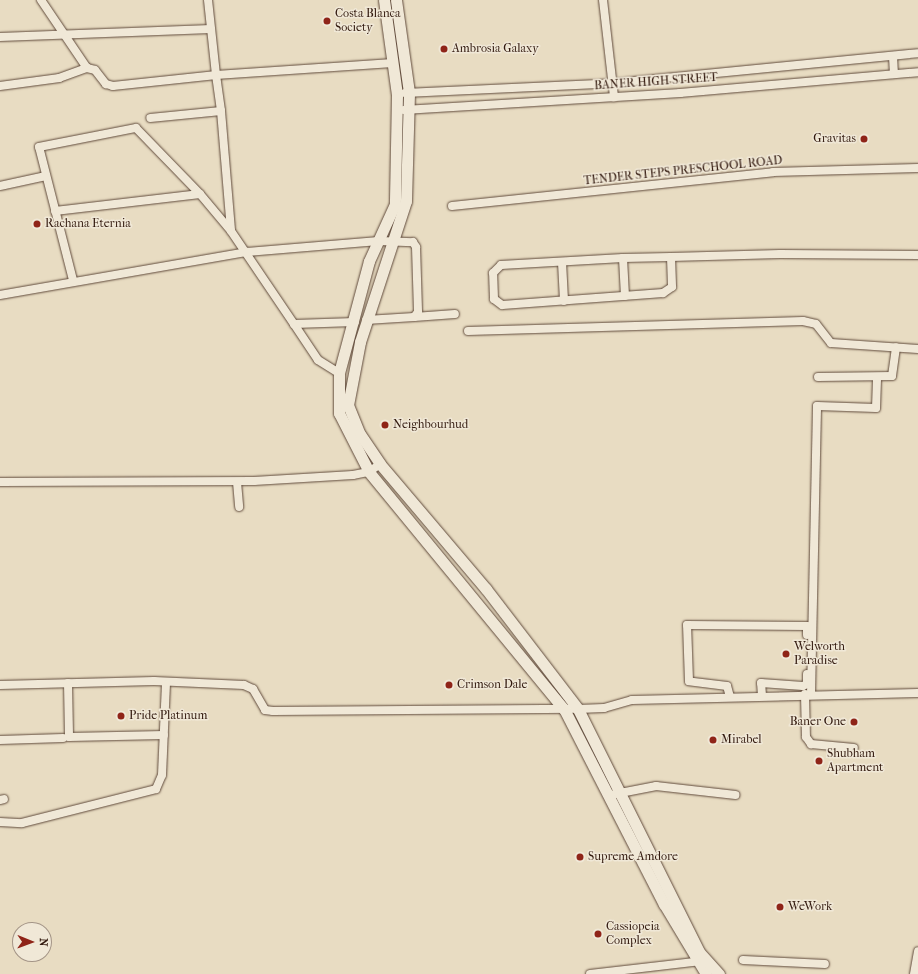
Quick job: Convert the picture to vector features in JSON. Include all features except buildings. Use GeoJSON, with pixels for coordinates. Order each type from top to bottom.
{"type":"FeatureCollection","features":[{"type":"Feature","properties":{"kind":"street"},"geometry":{"type":"LineString","coordinates":[[41,0],[87,68]]}},
{"type":"Feature","properties":{"kind":"street"},"geometry":{"type":"LineString","coordinates":[[208,0],[221,111],[231,231]]}},
{"type":"Feature","properties":{"kind":"street"},"geometry":{"type":"LineString","coordinates":[[384,0],[397,93],[395,204],[370,261],[355,322],[340,373],[339,413],[369,472],[564,709],[610,796],[702,961],[719,974]]}},
{"type":"Feature","properties":{"kind":"street"},"geometry":{"type":"LineString","coordinates":[[396,0],[409,93],[403,215],[390,244],[366,320],[348,405],[360,434],[380,464],[486,589],[578,709],[621,792],[699,952],[706,974]]}},
{"type":"Feature","properties":{"kind":"street"},"geometry":{"type":"LineString","coordinates":[[603,0],[614,83],[614,97]]}},
{"type":"Feature","properties":{"kind":"street"},"geometry":{"type":"LineString","coordinates":[[0,37],[211,29]]}},
{"type":"Feature","properties":{"kind":"street","name":"BANER HIGH STREET"},"geometry":{"type":"LineString","coordinates":[[397,93],[614,83],[918,53]]}},
{"type":"Feature","properties":{"kind":"street"},"geometry":{"type":"LineString","coordinates":[[893,56],[894,74]]}},
{"type":"Feature","properties":{"kind":"street"},"geometry":{"type":"LineString","coordinates":[[0,86],[59,78],[87,68],[95,70],[106,84],[113,86],[216,75],[393,63]]}},
{"type":"Feature","properties":{"kind":"street","name":"BANER HIGH STREET"},"geometry":{"type":"LineString","coordinates":[[396,110],[614,97],[918,72]]}},
{"type":"Feature","properties":{"kind":"street"},"geometry":{"type":"LineString","coordinates":[[150,118],[221,111]]}},
{"type":"Feature","properties":{"kind":"street"},"geometry":{"type":"LineString","coordinates":[[73,280],[39,147],[136,128],[200,194],[231,231],[318,360],[340,373]]}},
{"type":"Feature","properties":{"kind":"street","name":"TENDER STEPS PRESCHOOL ROAD"},"geometry":{"type":"LineString","coordinates":[[452,206],[773,172],[918,168]]}},
{"type":"Feature","properties":{"kind":"street"},"geometry":{"type":"LineString","coordinates":[[0,186],[46,176]]}},
{"type":"Feature","properties":{"kind":"street"},"geometry":{"type":"LineString","coordinates":[[395,182],[405,176]]}},
{"type":"Feature","properties":{"kind":"street"},"geometry":{"type":"LineString","coordinates":[[55,211],[200,194]]}},
{"type":"Feature","properties":{"kind":"street"},"geometry":{"type":"LineString","coordinates":[[0,295],[73,280],[246,252],[379,241],[390,244],[412,242],[416,247],[418,312],[414,316]]}},
{"type":"Feature","properties":{"kind":"street"},"geometry":{"type":"LineString","coordinates":[[671,257],[672,287],[669,291],[564,301],[498,304],[493,273],[501,265],[623,258],[671,257],[918,255]]}},
{"type":"Feature","properties":{"kind":"street"},"geometry":{"type":"LineString","coordinates":[[623,258],[625,296]]}},
{"type":"Feature","properties":{"kind":"street"},"geometry":{"type":"LineString","coordinates":[[562,262],[564,301]]}},
{"type":"Feature","properties":{"kind":"street"},"geometry":{"type":"LineString","coordinates":[[366,320],[455,314]]}},
{"type":"Feature","properties":{"kind":"street"},"geometry":{"type":"LineString","coordinates":[[468,331],[803,321],[816,324],[831,343],[918,349]]}},
{"type":"Feature","properties":{"kind":"street"},"geometry":{"type":"LineString","coordinates":[[294,324],[355,322]]}},
{"type":"Feature","properties":{"kind":"street"},"geometry":{"type":"LineString","coordinates":[[818,377],[877,378],[892,376],[896,347]]}},
{"type":"Feature","properties":{"kind":"street"},"geometry":{"type":"LineString","coordinates":[[854,748],[811,744],[806,737],[817,406],[876,408],[877,378]]}},
{"type":"Feature","properties":{"kind":"street"},"geometry":{"type":"LineString","coordinates":[[0,482],[196,479],[238,482],[369,472],[380,464]]}},
{"type":"Feature","properties":{"kind":"street"},"geometry":{"type":"LineString","coordinates":[[238,482],[239,507]]}},
{"type":"Feature","properties":{"kind":"street"},"geometry":{"type":"LineString","coordinates":[[730,697],[727,686],[689,681],[688,625],[807,626],[807,684],[761,683],[762,696]]}},
{"type":"Feature","properties":{"kind":"street"},"geometry":{"type":"LineString","coordinates":[[0,685],[154,681],[166,684],[244,685],[253,689],[265,710],[273,711],[578,709],[604,708],[632,700],[808,694],[918,694]]}},
{"type":"Feature","properties":{"kind":"street"},"geometry":{"type":"LineString","coordinates":[[68,683],[69,737],[164,735]]}},
{"type":"Feature","properties":{"kind":"street"},"geometry":{"type":"LineString","coordinates":[[0,822],[22,823],[156,789],[162,775],[166,684]]}},
{"type":"Feature","properties":{"kind":"street"},"geometry":{"type":"LineString","coordinates":[[0,740],[63,738]]}},
{"type":"Feature","properties":{"kind":"street"},"geometry":{"type":"LineString","coordinates":[[610,796],[621,792],[656,786],[735,795]]}},
{"type":"Feature","properties":{"kind":"street"},"geometry":{"type":"LineString","coordinates":[[914,974],[918,951]]}},
{"type":"Feature","properties":{"kind":"street"},"geometry":{"type":"LineString","coordinates":[[743,960],[825,964]]}},
{"type":"Feature","properties":{"kind":"street"},"geometry":{"type":"LineString","coordinates":[[590,974],[702,961]]}},
{"type":"Feature","properties":{"kind":"place","name":"Costa Blanca Society"},"geometry":{"type":"Point","coordinates":[327,21]}},
{"type":"Feature","properties":{"kind":"place","name":"Ambrosia Galaxy"},"geometry":{"type":"Point","coordinates":[444,49]}},
{"type":"Feature","properties":{"kind":"place","name":"Gravitas"},"geometry":{"type":"Point","coordinates":[864,139]}},
{"type":"Feature","properties":{"kind":"place","name":"Rachana Eternia"},"geometry":{"type":"Point","coordinates":[37,224]}},
{"type":"Feature","properties":{"kind":"place","name":"Neighbourhud"},"geometry":{"type":"Point","coordinates":[385,425]}},
{"type":"Feature","properties":{"kind":"place","name":"Welworth Paradise"},"geometry":{"type":"Point","coordinates":[786,654]}},
{"type":"Feature","properties":{"kind":"place","name":"Crimson Dale"},"geometry":{"type":"Point","coordinates":[449,685]}},
{"type":"Feature","properties":{"kind":"place","name":"Pride Platinum"},"geometry":{"type":"Point","coordinates":[121,716]}},
{"type":"Feature","properties":{"kind":"place","name":"Baner One"},"geometry":{"type":"Point","coordinates":[854,722]}},
{"type":"Feature","properties":{"kind":"place","name":"Mirabel"},"geometry":{"type":"Point","coordinates":[713,740]}},
{"type":"Feature","properties":{"kind":"place","name":"Shubham Apartment"},"geometry":{"type":"Point","coordinates":[819,761]}},
{"type":"Feature","properties":{"kind":"place","name":"Supreme Amdore"},"geometry":{"type":"Point","coordinates":[580,857]}},
{"type":"Feature","properties":{"kind":"place","name":"WeWork"},"geometry":{"type":"Point","coordinates":[780,907]}},
{"type":"Feature","properties":{"kind":"place","name":"Cassiopeia Complex"},"geometry":{"type":"Point","coordinates":[598,934]}}]}
